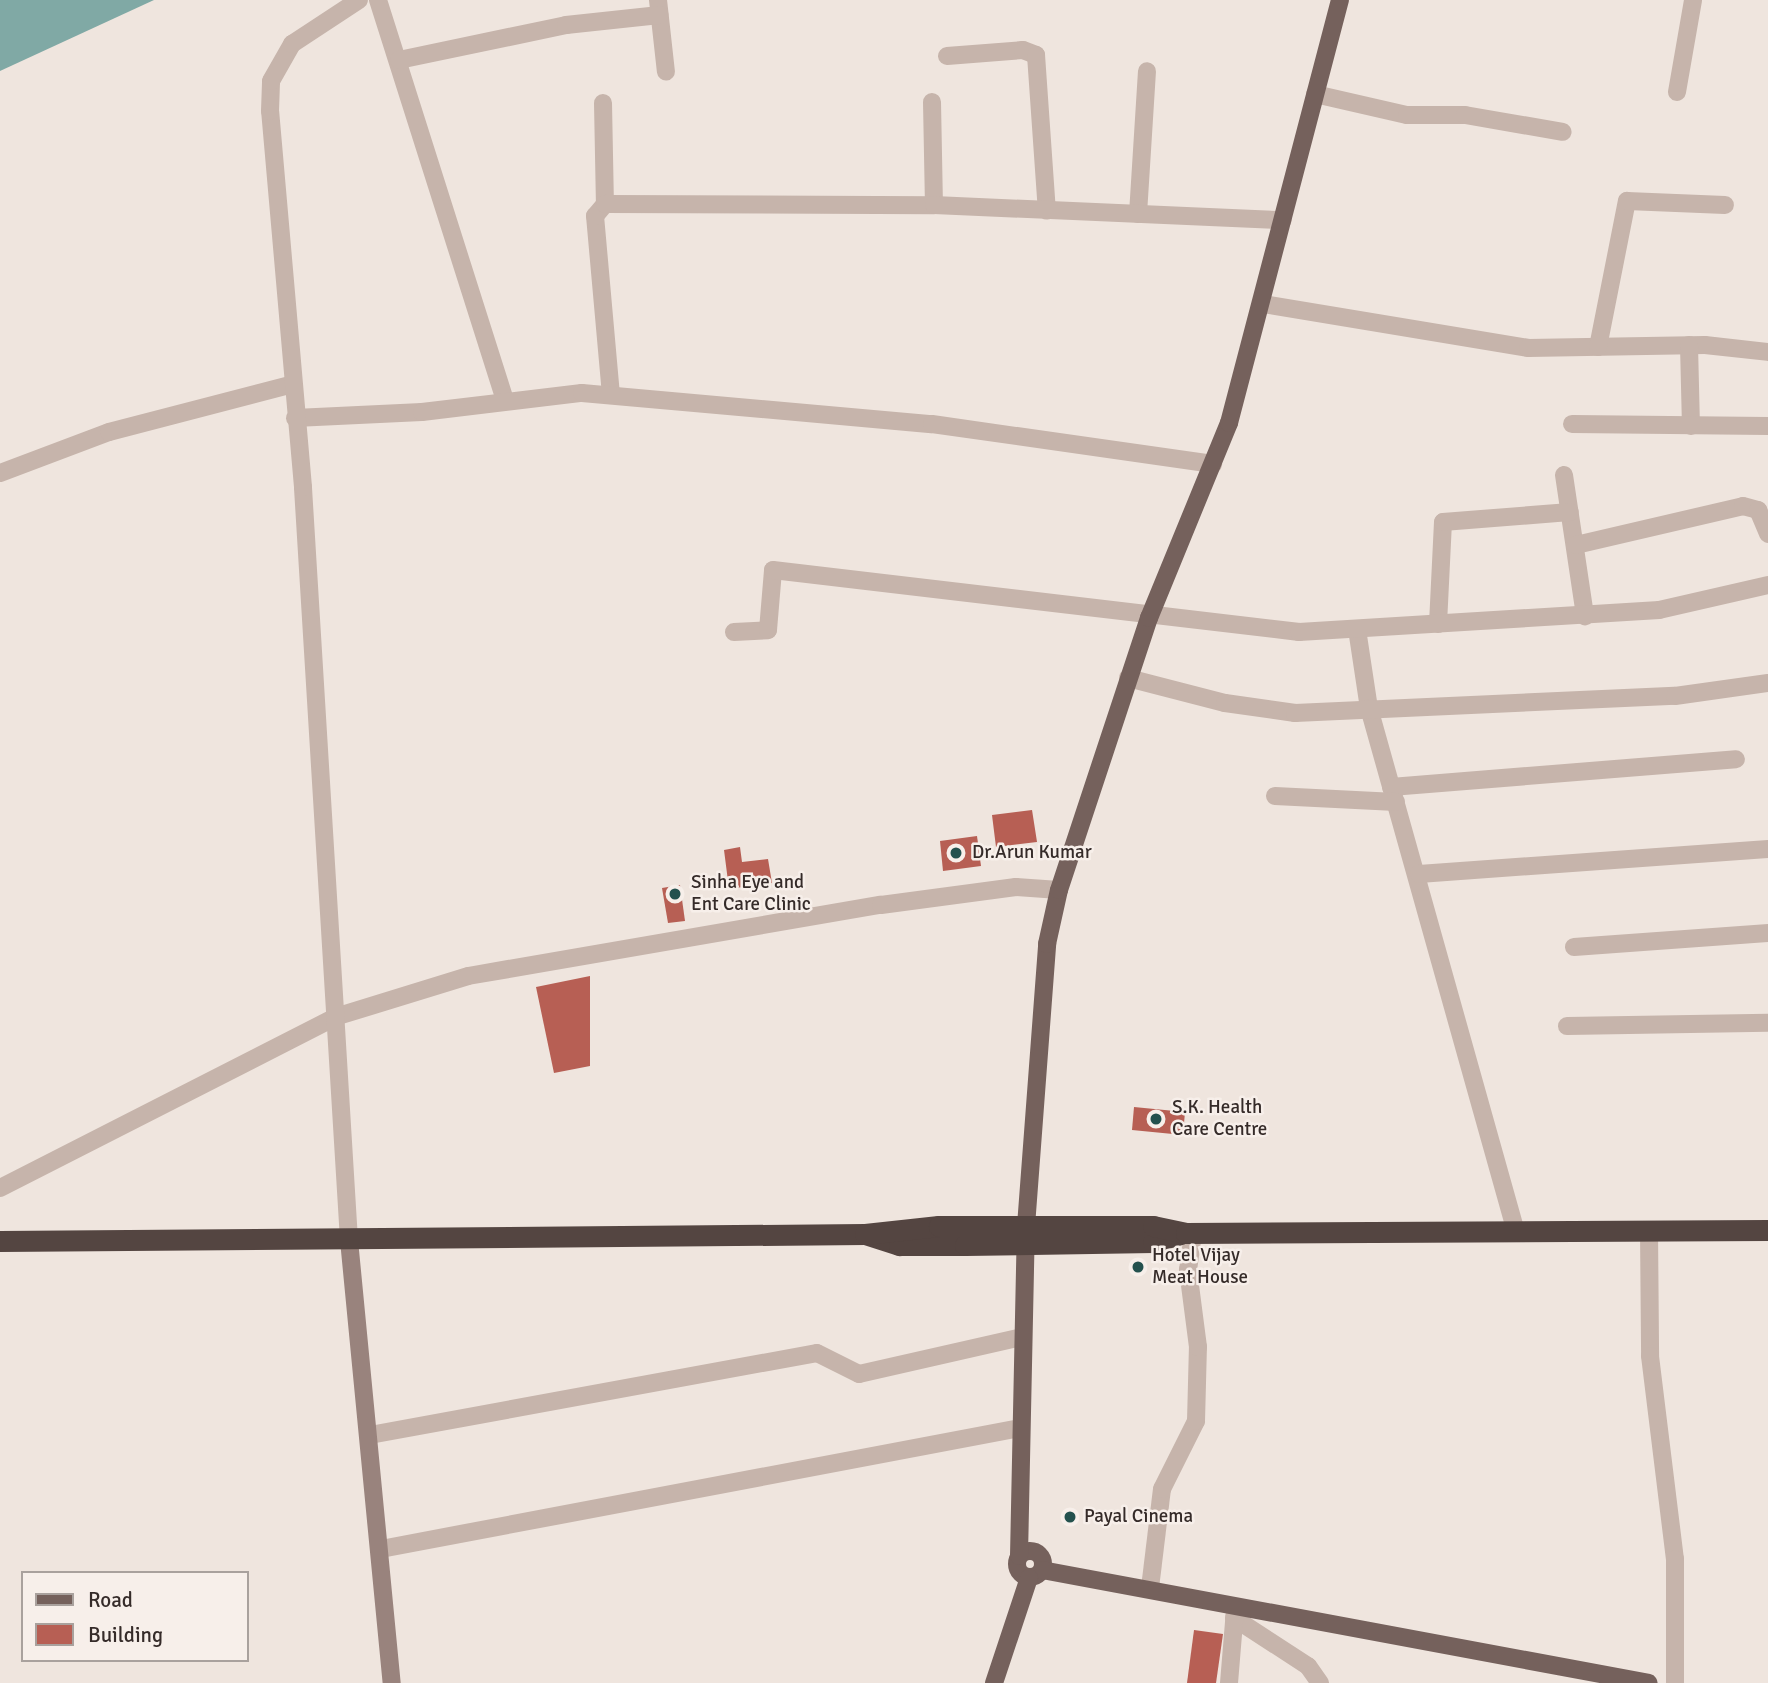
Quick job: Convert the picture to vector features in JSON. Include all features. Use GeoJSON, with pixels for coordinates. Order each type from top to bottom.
{"type":"FeatureCollection","features":[{"type":"Feature","properties":{"kind":"highway"},"geometry":{"type":"LineString","coordinates":[[0,1241],[865,1234],[897,1227],[1025,1236],[1153,1226],[1189,1233],[1768,1230]]}},
{"type":"Feature","properties":{"kind":"main road"},"geometry":{"type":"LineString","coordinates":[[1340,0],[1263,304],[1213,464],[1149,618],[1059,890],[1040,989],[1025,1236],[1018,1570],[1150,1588],[1235,1610],[1649,1683]]}},
{"type":"Feature","properties":{"kind":"main road"},"geometry":{"type":"LineString","coordinates":[[995,1683],[1036,1574]]}},
{"type":"Feature","properties":{"kind":"street"},"geometry":{"type":"LineString","coordinates":[[359,0],[292,44],[271,81],[349,1240],[382,1549],[392,1683]]}},
{"type":"Feature","properties":{"kind":"street"},"geometry":{"type":"LineString","coordinates":[[377,0],[400,60],[505,400]]}},
{"type":"Feature","properties":{"kind":"street"},"geometry":{"type":"LineString","coordinates":[[1677,92],[1693,0]]}},
{"type":"Feature","properties":{"kind":"street"},"geometry":{"type":"LineString","coordinates":[[400,60],[659,8],[666,72]]}},
{"type":"Feature","properties":{"kind":"street"},"geometry":{"type":"LineString","coordinates":[[947,56],[1023,50],[1036,55],[1047,211]]}},
{"type":"Feature","properties":{"kind":"street"},"geometry":{"type":"LineString","coordinates":[[1138,214],[1147,71]]}},
{"type":"Feature","properties":{"kind":"street"},"geometry":{"type":"LineString","coordinates":[[1315,94],[1407,115],[1465,115],[1563,132]]}},
{"type":"Feature","properties":{"kind":"street"},"geometry":{"type":"LineString","coordinates":[[932,102],[934,205]]}},
{"type":"Feature","properties":{"kind":"street"},"geometry":{"type":"LineString","coordinates":[[603,103],[605,204],[595,215],[611,395]]}},
{"type":"Feature","properties":{"kind":"street"},"geometry":{"type":"LineString","coordinates":[[1598,347],[1627,201],[1725,205]]}},
{"type":"Feature","properties":{"kind":"street"},"geometry":{"type":"LineString","coordinates":[[605,204],[934,205],[1283,220]]}},
{"type":"Feature","properties":{"kind":"street"},"geometry":{"type":"LineString","coordinates":[[1263,304],[1528,348],[1689,345],[1768,352]]}},
{"type":"Feature","properties":{"kind":"street"},"geometry":{"type":"LineString","coordinates":[[1689,345],[1691,426]]}},
{"type":"Feature","properties":{"kind":"street"},"geometry":{"type":"LineString","coordinates":[[0,473],[176,411],[293,384]]}},
{"type":"Feature","properties":{"kind":"street"},"geometry":{"type":"LineString","coordinates":[[295,418],[422,412],[505,400],[611,395],[918,422],[1213,464]]}},
{"type":"Feature","properties":{"kind":"street"},"geometry":{"type":"LineString","coordinates":[[1572,424],[1768,426]]}},
{"type":"Feature","properties":{"kind":"street"},"geometry":{"type":"LineString","coordinates":[[1564,475],[1585,616]]}},
{"type":"Feature","properties":{"kind":"street"},"geometry":{"type":"LineString","coordinates":[[1576,545],[1743,506],[1758,510],[1768,534]]}},
{"type":"Feature","properties":{"kind":"street"},"geometry":{"type":"LineString","coordinates":[[1438,624],[1443,522],[1570,512]]}},
{"type":"Feature","properties":{"kind":"street"},"geometry":{"type":"LineString","coordinates":[[734,632],[768,630],[773,570],[1251,630],[1357,629],[1659,610],[1768,585]]}},
{"type":"Feature","properties":{"kind":"street"},"geometry":{"type":"LineString","coordinates":[[1357,629],[1368,708],[1419,874],[1516,1231]]}},
{"type":"Feature","properties":{"kind":"street"},"geometry":{"type":"LineString","coordinates":[[1128,678],[1257,709],[1368,708],[1675,696],[1768,683]]}},
{"type":"Feature","properties":{"kind":"street"},"geometry":{"type":"LineString","coordinates":[[1275,796],[1394,794],[1736,759]]}},
{"type":"Feature","properties":{"kind":"street"},"geometry":{"type":"LineString","coordinates":[[1419,874],[1768,849]]}},
{"type":"Feature","properties":{"kind":"street"},"geometry":{"type":"LineString","coordinates":[[0,1188],[335,1017],[468,976],[801,917],[1016,887],[1059,890]]}},
{"type":"Feature","properties":{"kind":"street"},"geometry":{"type":"LineString","coordinates":[[1574,947],[1768,933]]}},
{"type":"Feature","properties":{"kind":"street"},"geometry":{"type":"LineString","coordinates":[[1567,1026],[1768,1023]]}},
{"type":"Feature","properties":{"kind":"street"},"geometry":{"type":"LineString","coordinates":[[1649,1230],[1650,1356],[1675,1559],[1675,1683]]}},
{"type":"Feature","properties":{"kind":"street"},"geometry":{"type":"LineString","coordinates":[[1150,1588],[1162,1489],[1196,1421],[1198,1347],[1188,1270],[1189,1233]]}},
{"type":"Feature","properties":{"kind":"street"},"geometry":{"type":"LineString","coordinates":[[370,1435],[817,1353],[859,1374],[1022,1337]]}},
{"type":"Feature","properties":{"kind":"street"},"geometry":{"type":"LineString","coordinates":[[382,1549],[1020,1428]]}},
{"type":"Feature","properties":{"kind":"street"},"geometry":{"type":"LineString","coordinates":[[1229,1683],[1235,1610]]}},
{"type":"Feature","properties":{"kind":"street"},"geometry":{"type":"LineString","coordinates":[[1235,1610],[1308,1666],[1320,1683]]}},
{"type":"Feature","properties":{"kind":"water"},"geometry":{"type":"Polygon","coordinates":[[[0,0],[154,0],[0,71],[0,0]]]}},
{"type":"Feature","properties":{"kind":"building"},"geometry":{"type":"Polygon","coordinates":[[[1032,810],[1037,842],[996,847],[992,815],[1032,810]]]}},
{"type":"Feature","properties":{"kind":"building"},"geometry":{"type":"Polygon","coordinates":[[[977,836],[981,866],[943,871],[940,841],[977,836]]]}},
{"type":"Feature","properties":{"kind":"building"},"geometry":{"type":"Polygon","coordinates":[[[740,847],[742,862],[768,859],[772,883],[729,889],[724,850],[740,847]]]}},
{"type":"Feature","properties":{"kind":"building"},"geometry":{"type":"Polygon","coordinates":[[[680,885],[685,921],[668,923],[662,888],[680,885]]]}},
{"type":"Feature","properties":{"kind":"building"},"geometry":{"type":"Polygon","coordinates":[[[590,976],[590,1066],[554,1073],[536,987],[590,976]]]}},
{"type":"Feature","properties":{"kind":"building"},"geometry":{"type":"Polygon","coordinates":[[[1134,1107],[1185,1112],[1183,1135],[1132,1130],[1134,1107]]]}},
{"type":"Feature","properties":{"kind":"building"},"geometry":{"type":"Polygon","coordinates":[[[1194,1630],[1223,1634],[1216,1683],[1187,1683],[1194,1630]]]}},
{"type":"Feature","properties":{"kind":"place","name":"Dr.Arun Kumar"},"geometry":{"type":"Point","coordinates":[956,853]}},
{"type":"Feature","properties":{"kind":"place","name":"Sinha Eye and Ent Care Clinic"},"geometry":{"type":"Point","coordinates":[675,894]}},
{"type":"Feature","properties":{"kind":"place","name":"S.K. Health Care Centre"},"geometry":{"type":"Point","coordinates":[1156,1119]}},
{"type":"Feature","properties":{"kind":"place","name":"Hotel Vijay Meat House"},"geometry":{"type":"Point","coordinates":[1138,1267]}},
{"type":"Feature","properties":{"kind":"place","name":"Payal Cinema"},"geometry":{"type":"Point","coordinates":[1070,1517]}}]}
